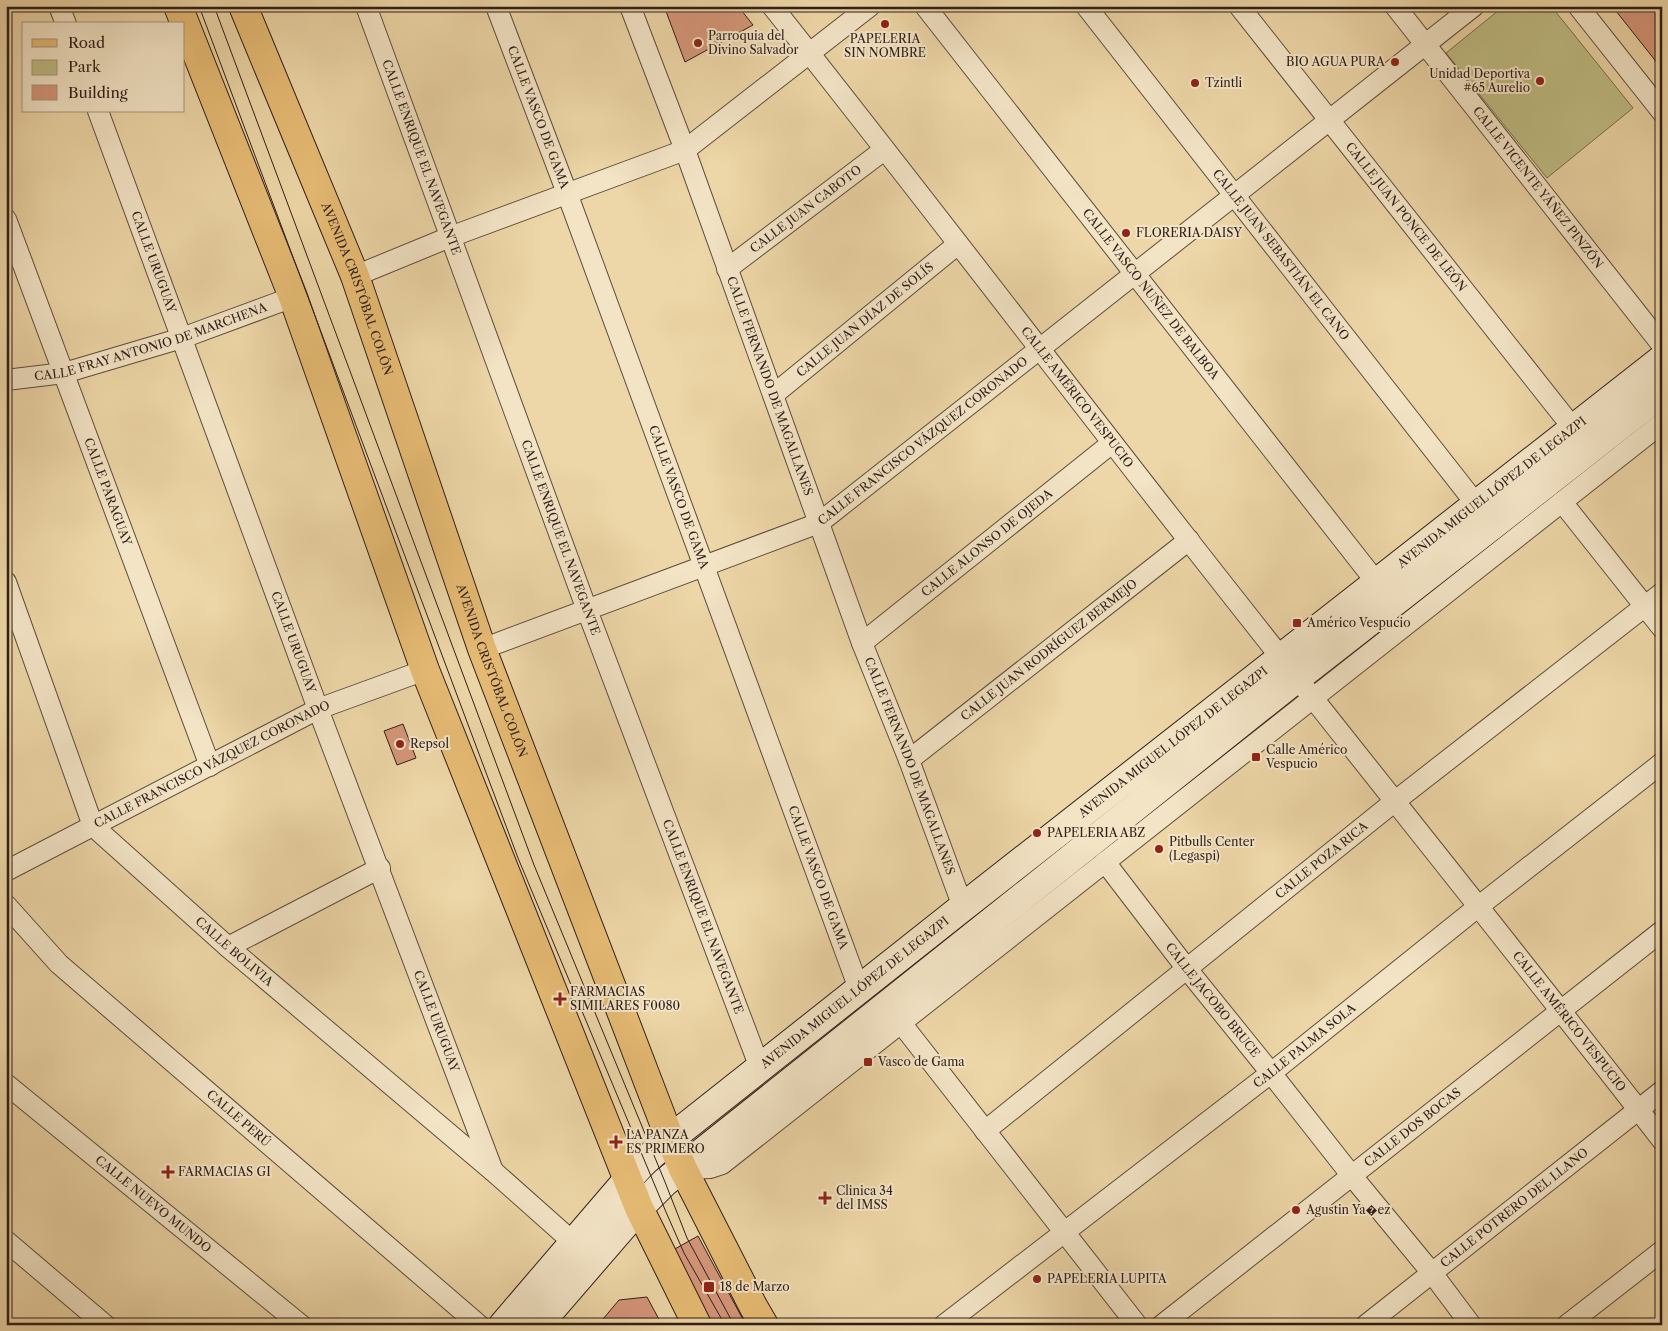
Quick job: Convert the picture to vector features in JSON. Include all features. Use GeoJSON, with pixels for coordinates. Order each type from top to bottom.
{"type":"FeatureCollection","features":[{"type":"Feature","properties":{"kind":"main road"},"geometry":{"type":"LineString","coordinates":[[178,6],[184,22]]}},
{"type":"Feature","properties":{"kind":"main road","name":"AVENIDA CRISTÓBAL COLÓN"},"geometry":{"type":"LineString","coordinates":[[243,6],[354,276],[482,648],[670,1139],[764,1325]]}},
{"type":"Feature","properties":{"kind":"main road"},"geometry":{"type":"LineString","coordinates":[[185,24],[293,297],[425,670],[639,1208],[697,1325]]}},
{"type":"Feature","properties":{"kind":"main road","name":"AVENIDA MIGUEL LÓPEZ DE LEGAZPI"},"geometry":{"type":"LineString","coordinates":[[503,1325],[628,1179],[670,1139],[963,907],[1297,678],[1377,583],[1662,359]]}},
{"type":"Feature","properties":{"kind":"main road","name":"AVENIDA MIGUEL LÓPEZ DE LEGAZPI"},"geometry":{"type":"LineString","coordinates":[[538,1325],[639,1208],[683,1168],[1297,678],[1662,393]]}},
{"type":"Feature","properties":{"kind":"street"},"geometry":{"type":"LineString","coordinates":[[59,6],[65,22]]}},
{"type":"Feature","properties":{"kind":"street","name":"CALLE ENRIQUE EL NAVEGANTE"},"geometry":{"type":"LineString","coordinates":[[366,6],[587,610],[760,1068]]}},
{"type":"Feature","properties":{"kind":"street","name":"CALLE VASCO DE GAMA"},"geometry":{"type":"LineString","coordinates":[[496,6],[567,193],[859,989]]}},
{"type":"Feature","properties":{"kind":"street","name":"CALLE FERNANDO DE MAGALLANES"},"geometry":{"type":"LineString","coordinates":[[630,6],[685,150],[862,643],[909,760],[963,907]]}},
{"type":"Feature","properties":{"kind":"street","name":"CALLE AMÉRICO VESPUCIO"},"geometry":{"type":"LineString","coordinates":[[772,6],[1112,443],[1662,1140]]}},
{"type":"Feature","properties":{"kind":"street"},"geometry":{"type":"LineString","coordinates":[[354,276],[450,237],[685,150],[870,6]]}},
{"type":"Feature","properties":{"kind":"street","name":"CALLE VASCO NUÑEZ DE BALBOA"},"geometry":{"type":"LineString","coordinates":[[926,6],[1377,583]]}},
{"type":"Feature","properties":{"kind":"street","name":"CALLE JUAN SEBASTIÁN EL CANO"},"geometry":{"type":"LineString","coordinates":[[1086,6],[1476,504]]}},
{"type":"Feature","properties":{"kind":"street","name":"CALLE JUAN PONCE DE LEÓN"},"geometry":{"type":"LineString","coordinates":[[1239,6],[1573,428]]}},
{"type":"Feature","properties":{"kind":"street","name":"CALLE VICENTE YÁÑEZ PINZÓN"},"geometry":{"type":"LineString","coordinates":[[1395,6],[1662,345]]}},
{"type":"Feature","properties":{"kind":"street","name":"CALLE FRANCISCO VÁZQUEZ CORONADO"},"geometry":{"type":"LineString","coordinates":[[482,648],[819,523],[1474,6]]}},
{"type":"Feature","properties":{"kind":"street"},"geometry":{"type":"LineString","coordinates":[[1578,6],[1662,112]]}},
{"type":"Feature","properties":{"kind":"street","name":"CALLE URUGUAY"},"geometry":{"type":"LineString","coordinates":[[98,112],[318,709],[380,868],[493,1171]]}},
{"type":"Feature","properties":{"kind":"street","name":"CALLE JUAN CABOTO"},"geometry":{"type":"LineString","coordinates":[[727,269],[884,150]]}},
{"type":"Feature","properties":{"kind":"street","name":"CALLE PARAGUAY"},"geometry":{"type":"LineString","coordinates":[[6,219],[210,766]]}},
{"type":"Feature","properties":{"kind":"street","name":"CALLE JUAN DÍAZ DE SOLÍS"},"geometry":{"type":"LineString","coordinates":[[773,395],[958,244]]}},
{"type":"Feature","properties":{"kind":"street","name":"CALLE FRAY ANTONIO DE MARCHENA"},"geometry":{"type":"LineString","coordinates":[[6,380],[64,373],[182,338],[293,297]]}},
{"type":"Feature","properties":{"kind":"street","name":"AVENIDA MIGUEL LÓPEZ DE LEGAZPI"},"geometry":{"type":"LineString","coordinates":[[683,1168],[710,1168],[722,1164],[1105,862],[1297,678],[1562,502],[1662,423]]}},
{"type":"Feature","properties":{"kind":"street","name":"CALLE ALONSO DE OJEDA"},"geometry":{"type":"LineString","coordinates":[[862,643],[1112,443]]}},
{"type":"Feature","properties":{"kind":"street"},"geometry":{"type":"LineString","coordinates":[[1562,502],[1662,628]]}},
{"type":"Feature","properties":{"kind":"street","name":"CALLE JUAN RODRÍGUEZ BERMEJO"},"geometry":{"type":"LineString","coordinates":[[909,760],[1189,540]]}},
{"type":"Feature","properties":{"kind":"street","name":"CALLE BOLIVIA"},"geometry":{"type":"LineString","coordinates":[[6,582],[93,826],[228,946],[493,1171],[574,1243]]}},
{"type":"Feature","properties":{"kind":"street","name":"CALLE POZA RICA"},"geometry":{"type":"LineString","coordinates":[[986,1131],[1394,802],[1662,593]]}},
{"type":"Feature","properties":{"kind":"street","name":"CALLE FRANCISCO VÁZQUEZ CORONADO"},"geometry":{"type":"LineString","coordinates":[[6,871],[318,709],[425,670]]}},
{"type":"Feature","properties":{"kind":"street","name":"CALLE PALMA SOLA"},"geometry":{"type":"LineString","coordinates":[[944,1325],[1271,1073],[1479,906],[1662,763]]}},
{"type":"Feature","properties":{"kind":"street","name":"CALLE JACOBO BRUCE"},"geometry":{"type":"LineString","coordinates":[[1105,862],[1187,969],[1432,1273],[1471,1325]]}},
{"type":"Feature","properties":{"kind":"street"},"geometry":{"type":"LineString","coordinates":[[228,946],[380,868]]}},
{"type":"Feature","properties":{"kind":"street","name":"CALLE PERÚ"},"geometry":{"type":"LineString","coordinates":[[6,905],[59,964],[479,1325]]}},
{"type":"Feature","properties":{"kind":"street","name":"CALLE DOS BOCAS"},"geometry":{"type":"LineString","coordinates":[[1162,1325],[1662,931]]}},
{"type":"Feature","properties":{"kind":"street"},"geometry":{"type":"LineString","coordinates":[[901,1023],[1137,1325]]}},
{"type":"Feature","properties":{"kind":"street","name":"CALLE NUEVO MUNDO"},"geometry":{"type":"LineString","coordinates":[[6,1084],[301,1325]]}},
{"type":"Feature","properties":{"kind":"street","name":"CALLE POTRERO DEL LLANO"},"geometry":{"type":"LineString","coordinates":[[1366,1325],[1662,1091]]}},
{"type":"Feature","properties":{"kind":"street"},"geometry":{"type":"LineString","coordinates":[[6,1240],[105,1325]]}},
{"type":"Feature","properties":{"kind":"street"},"geometry":{"type":"LineString","coordinates":[[1567,1325],[1662,1251]]}},
{"type":"Feature","properties":{"kind":"green space","name":"Unidad Deportiva #65 Aurelio"},"geometry":{"type":"Polygon","coordinates":[[[1504,6],[1551,6],[1633,108],[1547,178],[1446,53],[1504,6]]]}},
{"type":"Feature","properties":{"kind":"building","name":"Parroquia del Divino Salvador"},"geometry":{"type":"Polygon","coordinates":[[[664,6],[738,6],[753,25],[685,62],[664,6]]]}},
{"type":"Feature","properties":{"kind":"building"},"geometry":{"type":"Polygon","coordinates":[[[1612,6],[1662,6],[1662,69],[1612,6]]]}},
{"type":"Feature","properties":{"kind":"building","name":"Repsol"},"geometry":{"type":"Polygon","coordinates":[[[403,724],[416,758],[397,765],[384,731],[403,724]]]}},
{"type":"Feature","properties":{"kind":"building","name":"18 de Marzo"},"geometry":{"type":"Polygon","coordinates":[[[698,1236],[746,1325],[712,1325],[673,1250],[698,1236]]]}},
{"type":"Feature","properties":{"kind":"building"},"geometry":{"type":"Polygon","coordinates":[[[647,1297],[662,1325],[598,1325],[619,1300],[647,1297]]]}},
{"type":"Feature","properties":{"kind":"tram line"},"geometry":{"type":"LineString","coordinates":[[199,6],[518,858],[684,1253],[725,1325]]}},
{"type":"Feature","properties":{"kind":"tram line"},"geometry":{"type":"LineString","coordinates":[[214,6],[534,865],[687,1238],[734,1325]]}},
{"type":"Feature","properties":{"kind":"place","name":"PAPELERIA SIN NOMBRE"},"geometry":{"type":"Point","coordinates":[885,24]}},
{"type":"Feature","properties":{"kind":"place","name":"Parroquia del Divino Salvador"},"geometry":{"type":"Point","coordinates":[698,43]}},
{"type":"Feature","properties":{"kind":"place","name":"BIO AGUA PURA"},"geometry":{"type":"Point","coordinates":[1395,62]}},
{"type":"Feature","properties":{"kind":"place","name":"Unidad Deportiva #65 Aurelio"},"geometry":{"type":"Point","coordinates":[1540,81]}},
{"type":"Feature","properties":{"kind":"place","name":"Tzintli"},"geometry":{"type":"Point","coordinates":[1195,83]}},
{"type":"Feature","properties":{"kind":"place","name":"FLORERIA DAISY"},"geometry":{"type":"Point","coordinates":[1126,233]}},
{"type":"Feature","properties":{"kind":"place","name":"Américo Vespucio"},"geometry":{"type":"Point","coordinates":[1297,623]}},
{"type":"Feature","properties":{"kind":"place","name":"Repsol"},"geometry":{"type":"Point","coordinates":[400,744]}},
{"type":"Feature","properties":{"kind":"place","name":"Calle Américo Vespucio"},"geometry":{"type":"Point","coordinates":[1256,757]}},
{"type":"Feature","properties":{"kind":"place","name":"PAPELERIA ABZ"},"geometry":{"type":"Point","coordinates":[1037,833]}},
{"type":"Feature","properties":{"kind":"place","name":"Pitbulls Center (Legaspi)"},"geometry":{"type":"Point","coordinates":[1159,849]}},
{"type":"Feature","properties":{"kind":"place","name":"FARMACIAS SIMILARES F0080"},"geometry":{"type":"Point","coordinates":[560,999]}},
{"type":"Feature","properties":{"kind":"place","name":"Vasco de Gama"},"geometry":{"type":"Point","coordinates":[868,1062]}},
{"type":"Feature","properties":{"kind":"place","name":"LA PANZA ES PRIMERO"},"geometry":{"type":"Point","coordinates":[616,1142]}},
{"type":"Feature","properties":{"kind":"place","name":"FARMACIAS GI"},"geometry":{"type":"Point","coordinates":[168,1172]}},
{"type":"Feature","properties":{"kind":"place","name":"Clinica 34 del IMSS"},"geometry":{"type":"Point","coordinates":[825,1198]}},
{"type":"Feature","properties":{"kind":"place","name":"Agustin Ya�ez"},"geometry":{"type":"Point","coordinates":[1296,1210]}},
{"type":"Feature","properties":{"kind":"place","name":"PAPELERIA LUPITA"},"geometry":{"type":"Point","coordinates":[1037,1279]}},
{"type":"Feature","properties":{"kind":"place","name":"18 de Marzo"},"geometry":{"type":"Point","coordinates":[709,1287]}}]}
